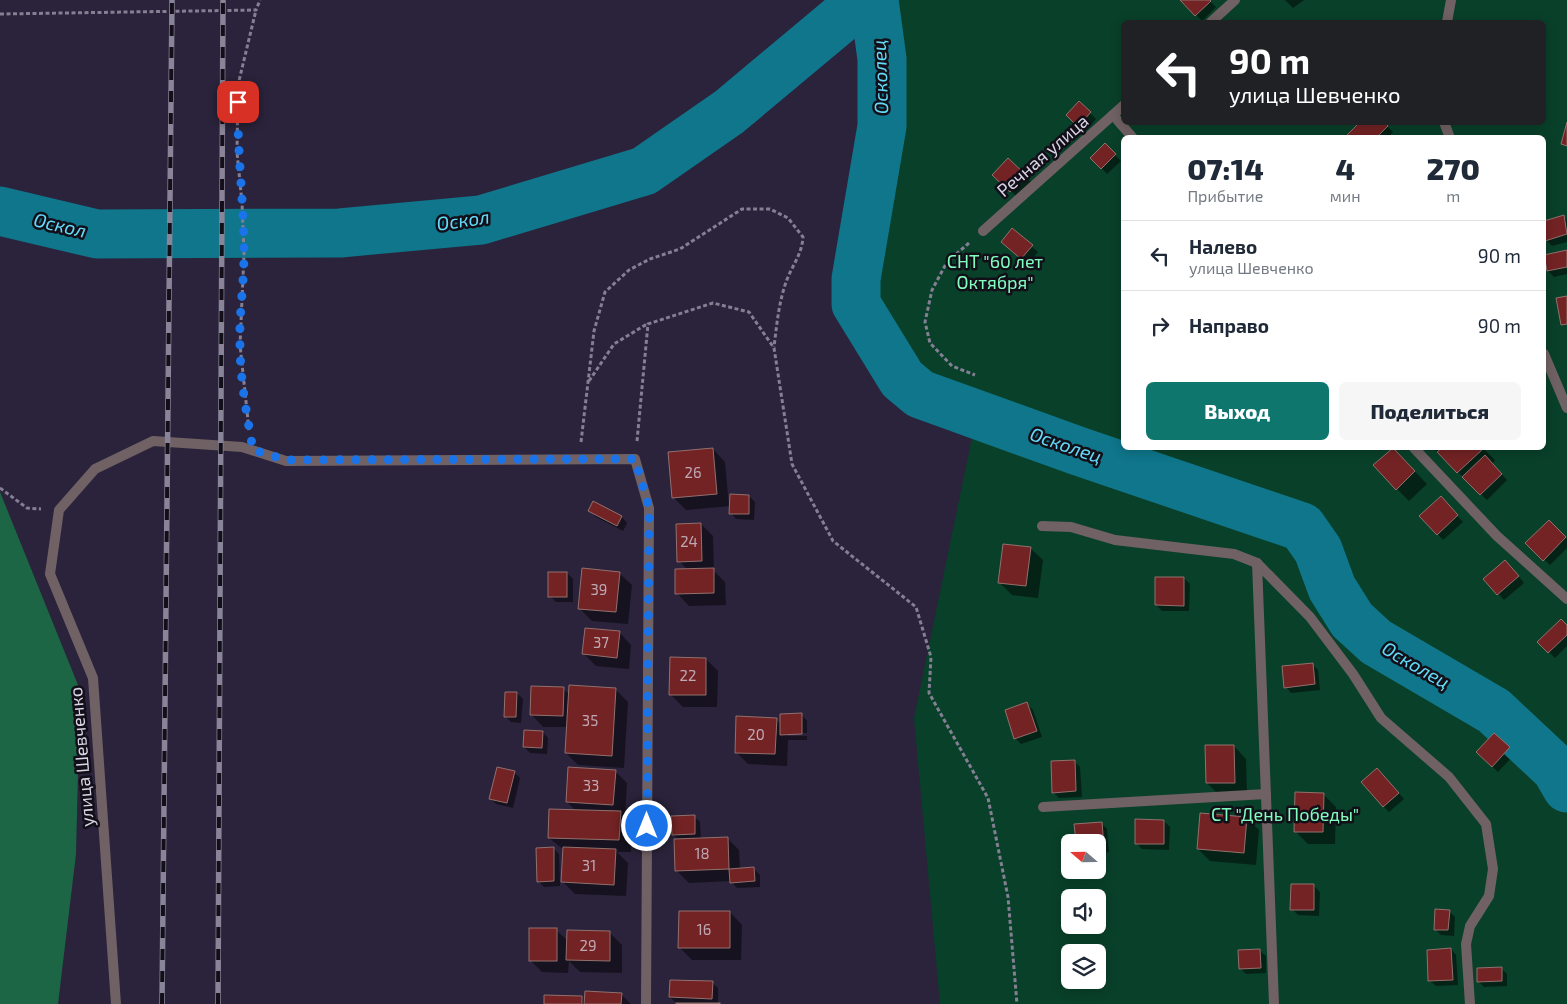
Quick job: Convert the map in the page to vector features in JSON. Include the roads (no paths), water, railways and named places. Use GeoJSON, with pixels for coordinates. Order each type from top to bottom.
{"type":"FeatureCollection","features":[{"type":"Feature","properties":{"kind":"street"},"geometry":{"type":"LineString","coordinates":[[1213,20],[1235,0]]}},
{"type":"Feature","properties":{"kind":"street"},"geometry":{"type":"LineString","coordinates":[[1447,20],[1451,0]]}},
{"type":"Feature","properties":{"kind":"street","name":"Речная улица"},"geometry":{"type":"LineString","coordinates":[[983,231],[1121,108]]}},
{"type":"Feature","properties":{"kind":"street"},"geometry":{"type":"LineString","coordinates":[[1113,115],[1121,124]]}},
{"type":"Feature","properties":{"kind":"street"},"geometry":{"type":"LineString","coordinates":[[1122,125],[1130,135]]}},
{"type":"Feature","properties":{"kind":"street"},"geometry":{"type":"LineString","coordinates":[[1546,359],[1567,408]]}},
{"type":"Feature","properties":{"kind":"street","name":"улица Шевченко"},"geometry":{"type":"LineString","coordinates":[[116,1004],[117,990],[93,678],[50,574],[59,510],[95,469],[152,441],[242,447],[286,460],[635,459],[649,508],[646,1004]]}},
{"type":"Feature","properties":{"kind":"street"},"geometry":{"type":"LineString","coordinates":[[1416,450],[1497,536],[1567,599]]}},
{"type":"Feature","properties":{"kind":"street"},"geometry":{"type":"LineString","coordinates":[[1042,526],[1071,527],[1114,540],[1234,554],[1257,563],[1310,617],[1353,674],[1381,718],[1448,777],[1486,824],[1493,868],[1489,896],[1470,926],[1466,944],[1470,1004]]}},
{"type":"Feature","properties":{"kind":"street"},"geometry":{"type":"LineString","coordinates":[[1257,563],[1274,1004]]}},
{"type":"Feature","properties":{"kind":"street"},"geometry":{"type":"LineString","coordinates":[[1043,806],[1266,794]]}},
{"type":"Feature","properties":{"kind":"waterway","name":"Оскол"},"geometry":{"type":"LineString","coordinates":[[0,211],[97,234],[340,233],[481,220],[644,171],[729,112],[863,0]]}},
{"type":"Feature","properties":{"kind":"waterway","name":"Осколец"},"geometry":{"type":"LineString","coordinates":[[874,0],[882,59],[882,126],[856,279],[856,304],[902,379],[920,394],[1078,451],[1302,527],[1318,550],[1332,588],[1352,620],[1376,642],[1494,711],[1556,769],[1567,788]]}},
{"type":"Feature","properties":{"kind":"railway"},"geometry":{"type":"LineString","coordinates":[[162,1004],[172,0]]}},
{"type":"Feature","properties":{"kind":"railway"},"geometry":{"type":"LineString","coordinates":[[218,1004],[223,0]]}},
{"type":"Feature","properties":{"kind":"park label","name":"СНТ \"60 лет Октября\""},"geometry":{"type":"Point","coordinates":[995,272]}},
{"type":"Feature","properties":{"kind":"park label","name":"СТ \"День Победы\""},"geometry":{"type":"Point","coordinates":[1285,815]}}]}
